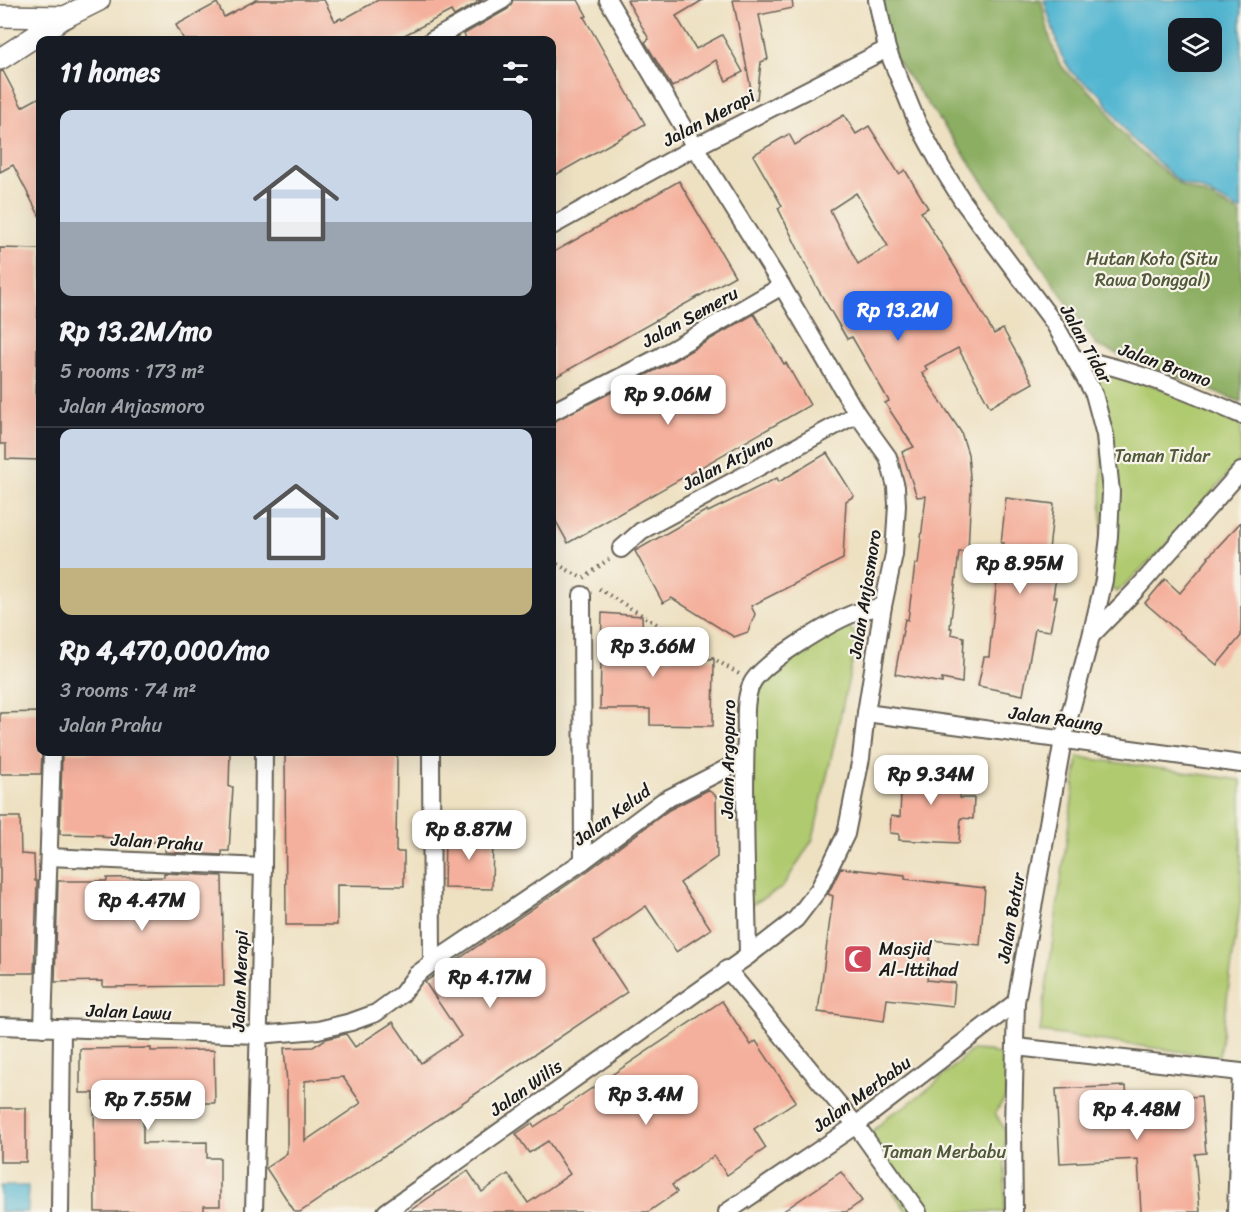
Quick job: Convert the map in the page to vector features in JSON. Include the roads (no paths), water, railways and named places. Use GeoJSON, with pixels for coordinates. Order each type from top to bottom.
{"type":"FeatureCollection","features":[{"type":"Feature","properties":{"kind":"street"},"geometry":{"type":"LineString","coordinates":[[36,36],[99,0]]}},
{"type":"Feature","properties":{"kind":"street"},"geometry":{"type":"LineString","coordinates":[[442,36],[503,0]]}},
{"type":"Feature","properties":{"kind":"street","name":"Jalan Anjasmoro"},"geometry":{"type":"LineString","coordinates":[[608,0],[857,414],[888,457],[896,487],[896,537],[866,713],[861,758],[846,834],[819,889],[796,919],[748,956]]}},
{"type":"Feature","properties":{"kind":"street","name":"Jalan Tidar"},"geometry":{"type":"LineString","coordinates":[[876,0],[887,49],[917,122],[942,168],[962,200],[1054,323],[1094,394],[1105,435],[1111,492],[1104,580],[1091,636]]}},
{"type":"Feature","properties":{"kind":"street"},"geometry":{"type":"LineString","coordinates":[[0,16],[65,18]]}},
{"type":"Feature","properties":{"kind":"street"},"geometry":{"type":"LineString","coordinates":[[0,59],[36,36]]}},
{"type":"Feature","properties":{"kind":"street","name":"Jalan Merapi"},"geometry":{"type":"LineString","coordinates":[[556,224],[695,147],[887,49]]}},
{"type":"Feature","properties":{"kind":"street","name":"Jalan Semeru"},"geometry":{"type":"LineString","coordinates":[[556,410],[661,356],[782,286]]}},
{"type":"Feature","properties":{"kind":"street","name":"Jalan Bromo"},"geometry":{"type":"LineString","coordinates":[[1074,358],[1108,364],[1179,388],[1241,415]]}},
{"type":"Feature","properties":{"kind":"street","name":"Jalan Arjuno"},"geometry":{"type":"LineString","coordinates":[[621,549],[641,531],[857,414]]}},
{"type":"Feature","properties":{"kind":"street"},"geometry":{"type":"LineString","coordinates":[[1091,636],[1136,590],[1241,471]]}},
{"type":"Feature","properties":{"kind":"street"},"geometry":{"type":"LineString","coordinates":[[582,596],[583,861]]}},
{"type":"Feature","properties":{"kind":"street","name":"Jalan Argopuro"},"geometry":{"type":"LineString","coordinates":[[748,956],[745,759],[748,693],[752,682],[794,646],[814,634],[853,614],[883,606]]}},
{"type":"Feature","properties":{"kind":"street","name":"Jalan Batur"},"geometry":{"type":"LineString","coordinates":[[1014,1212],[1016,1002],[1063,740],[1091,636]]}},
{"type":"Feature","properties":{"kind":"street","name":"Jalan Raung"},"geometry":{"type":"LineString","coordinates":[[866,713],[1241,764]]}},
{"type":"Feature","properties":{"kind":"street"},"geometry":{"type":"LineString","coordinates":[[43,1028],[52,756]]}},
{"type":"Feature","properties":{"kind":"street","name":"Jalan Merapi"},"geometry":{"type":"LineString","coordinates":[[254,1212],[264,867],[264,756]]}},
{"type":"Feature","properties":{"kind":"street"},"geometry":{"type":"LineString","coordinates":[[431,756],[432,963]]}},
{"type":"Feature","properties":{"kind":"street","name":"Jalan Kelud"},"geometry":{"type":"LineString","coordinates":[[258,1035],[318,1030],[376,1013],[402,994],[416,975],[432,963],[583,861],[663,801],[745,759]]}},
{"type":"Feature","properties":{"kind":"street","name":"Jalan Prahu"},"geometry":{"type":"LineString","coordinates":[[49,857],[264,867]]}},
{"type":"Feature","properties":{"kind":"street","name":"Jalan Wilis"},"geometry":{"type":"LineString","coordinates":[[386,1212],[748,956]]}},
{"type":"Feature","properties":{"kind":"street"},"geometry":{"type":"LineString","coordinates":[[727,969],[856,1125],[918,1212]]}},
{"type":"Feature","properties":{"kind":"street","name":"Jalan Merbabu"},"geometry":{"type":"LineString","coordinates":[[727,1212],[856,1125],[1016,1002]]}},
{"type":"Feature","properties":{"kind":"street","name":"Jalan Lawu"},"geometry":{"type":"LineString","coordinates":[[0,1026],[258,1035]]}},
{"type":"Feature","properties":{"kind":"street"},"geometry":{"type":"LineString","coordinates":[[60,1212],[62,1029]]}},
{"type":"Feature","properties":{"kind":"street"},"geometry":{"type":"LineString","coordinates":[[1016,1047],[1241,1072],[1236,1212]]}},
{"type":"Feature","properties":{"kind":"water"},"geometry":{"type":"Polygon","coordinates":[[[1044,0],[1241,0],[1241,211],[1201,189],[1181,183],[1130,137],[1101,95],[1072,73],[1061,55],[1044,0]]]}},
{"type":"Feature","properties":{"kind":"water"},"geometry":{"type":"Polygon","coordinates":[[[0,1186],[28,1186],[28,1212],[0,1212],[0,1186]]]}},
{"type":"Feature","properties":{"kind":"place","name":"Masjid Al-Ittihad"},"geometry":{"type":"Point","coordinates":[858,959]}},
{"type":"Feature","properties":{"kind":"park label","name":"Hutan Kota (Situ Rawa Donggal)"},"geometry":{"type":"Point","coordinates":[1152,269]}},
{"type":"Feature","properties":{"kind":"park label","name":"Taman Tidar"},"geometry":{"type":"Point","coordinates":[1162,456]}},
{"type":"Feature","properties":{"kind":"park label","name":"Taman Merbabu"},"geometry":{"type":"Point","coordinates":[944,1152]}}]}
